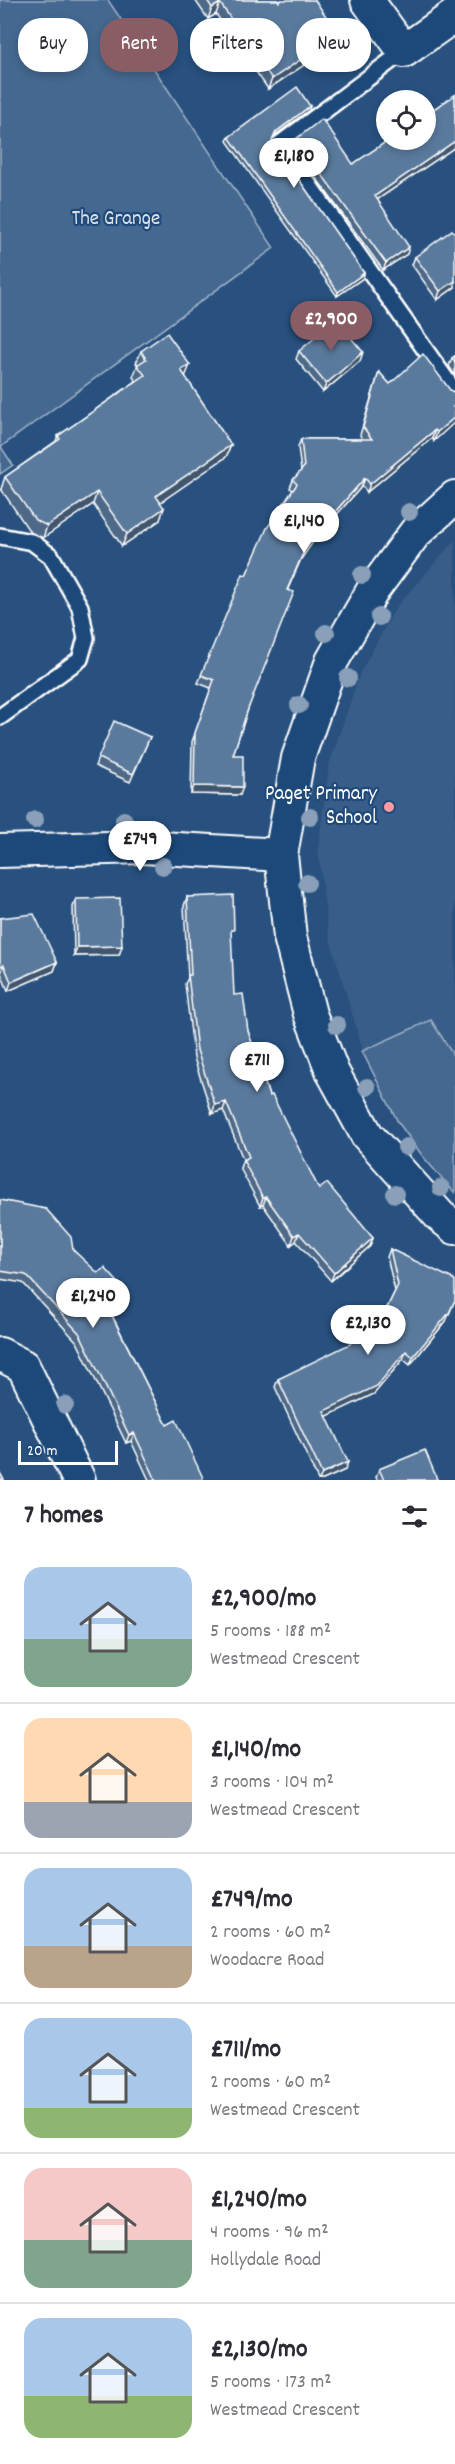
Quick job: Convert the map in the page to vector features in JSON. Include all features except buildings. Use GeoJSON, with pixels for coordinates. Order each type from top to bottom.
{"type":"FeatureCollection","features":[{"type":"Feature","properties":{"kind":"street"},"geometry":{"type":"LineString","coordinates":[[367,0],[404,51],[455,15]]}},
{"type":"Feature","properties":{"kind":"street"},"geometry":{"type":"LineString","coordinates":[[455,497],[415,533],[373,590],[332,661],[298,758],[282,855],[290,937],[310,1014],[333,1073],[367,1135],[440,1216],[455,1228]]}},
{"type":"Feature","properties":{"kind":"street"},"geometry":{"type":"LineString","coordinates":[[0,851],[144,847],[282,855]]}},
{"type":"Feature","properties":{"kind":"street"},"geometry":{"type":"LineString","coordinates":[[0,1354],[22,1366],[79,1480]]}},
{"type":"Feature","properties":{"kind":"lane"},"geometry":{"type":"LineString","coordinates":[[404,51],[280,144],[455,392]]}},
{"type":"Feature","properties":{"kind":"lane"},"geometry":{"type":"LineString","coordinates":[[0,536],[32,542],[51,556],[80,607],[86,638],[80,659],[0,717]]}},
{"type":"Feature","properties":{"kind":"shaded area","name":"Paget Primary School"},"geometry":{"type":"Polygon","coordinates":[[[455,540],[455,1058],[431,1020],[363,1051],[328,932],[318,849],[329,765],[360,673],[396,607],[455,540]]]}},
{"type":"Feature","properties":{"kind":"green space","name":"The Grange"},"geometry":{"type":"Polygon","coordinates":[[[0,0],[108,0],[120,18],[100,18],[100,72],[156,72],[274,248],[1,447],[13,465],[0,474],[0,0]]]}},
{"type":"Feature","properties":{"kind":"green space"},"geometry":{"type":"Polygon","coordinates":[[[431,1020],[455,1058],[455,1193],[424,1158],[398,1122],[362,1051],[431,1020]]]}},
{"type":"Feature","properties":{"kind":"place","name":"Paget Primary School"},"geometry":{"type":"Point","coordinates":[389,807]}}]}
